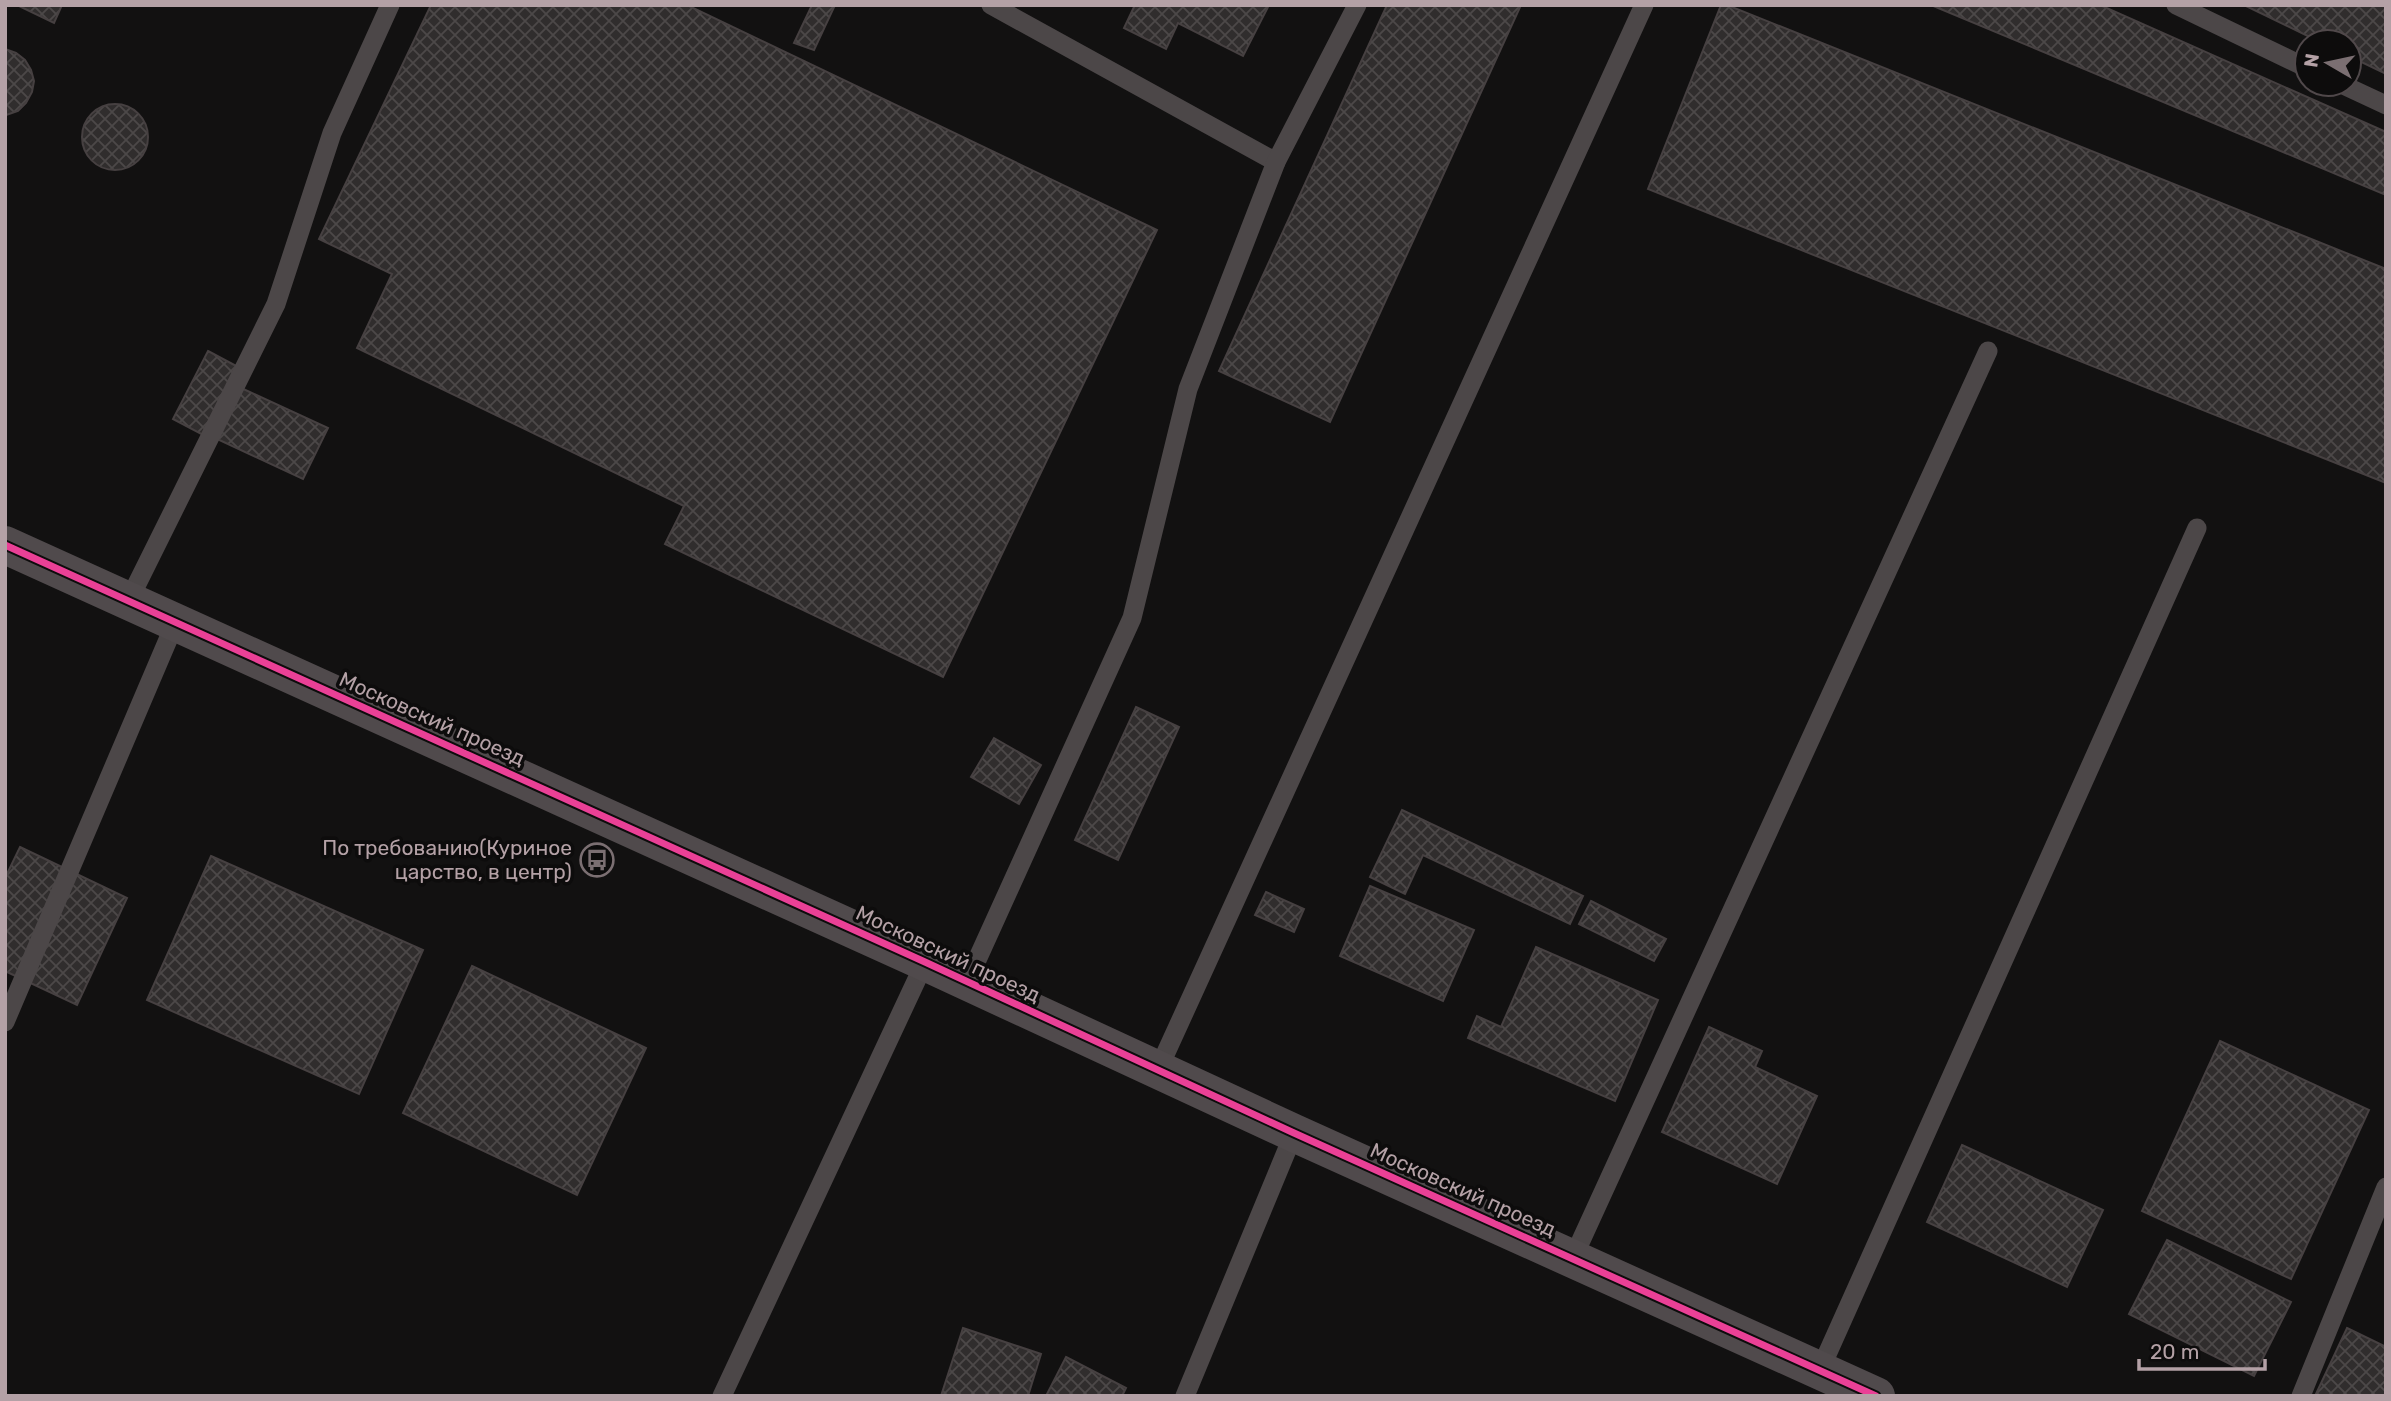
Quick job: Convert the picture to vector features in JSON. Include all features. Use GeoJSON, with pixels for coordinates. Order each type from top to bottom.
{"type":"FeatureCollection","features":[{"type":"Feature","properties":{"kind":"street","name":"Московский проезд"},"geometry":{"type":"LineString","coordinates":[[5,545],[1876,1396]]}},
{"type":"Feature","properties":{"kind":"lane"},"geometry":{"type":"LineString","coordinates":[[129,600],[276,304],[332,133],[390,5]]}},
{"type":"Feature","properties":{"kind":"lane"},"geometry":{"type":"LineString","coordinates":[[991,5],[1276,162]]}},
{"type":"Feature","properties":{"kind":"lane"},"geometry":{"type":"LineString","coordinates":[[967,982],[1132,618],[1188,389],[1276,162],[1357,5]]}},
{"type":"Feature","properties":{"kind":"lane"},"geometry":{"type":"LineString","coordinates":[[1158,1070],[1644,5]]}},
{"type":"Feature","properties":{"kind":"lane"},"geometry":{"type":"LineString","coordinates":[[2176,5],[2293,61]]}},
{"type":"Feature","properties":{"kind":"lane"},"geometry":{"type":"LineString","coordinates":[[2363,94],[2386,105]]}},
{"type":"Feature","properties":{"kind":"lane"},"geometry":{"type":"LineString","coordinates":[[1573,1258],[1988,351]]}},
{"type":"Feature","properties":{"kind":"lane"},"geometry":{"type":"LineString","coordinates":[[1820,1370],[2197,528]]}},
{"type":"Feature","properties":{"kind":"lane"},"geometry":{"type":"LineString","coordinates":[[5,1022],[176,621]]}},
{"type":"Feature","properties":{"kind":"lane"},"geometry":{"type":"LineString","coordinates":[[722,1396],[925,962]]}},
{"type":"Feature","properties":{"kind":"lane"},"geometry":{"type":"LineString","coordinates":[[1185,1396],[1294,1133]]}},
{"type":"Feature","properties":{"kind":"lane"},"geometry":{"type":"LineString","coordinates":[[2301,1396],[2386,1187]]}},
{"type":"Feature","properties":{"kind":"building"},"geometry":{"type":"Polygon","coordinates":[[[17,5],[62,5],[54,23],[17,5]]]}},
{"type":"Feature","properties":{"kind":"building"},"geometry":{"type":"Polygon","coordinates":[[[431,5],[687,5],[1157,230],[943,677],[665,544],[684,506],[357,348],[392,274],[319,239],[431,5]]]}},
{"type":"Feature","properties":{"kind":"building"},"geometry":{"type":"Polygon","coordinates":[[[812,5],[835,5],[814,50],[794,43],[812,5]]]}},
{"type":"Feature","properties":{"kind":"building"},"geometry":{"type":"Polygon","coordinates":[[[1131,5],[1269,5],[1243,56],[1178,23],[1166,49],[1124,28],[1134,7],[1131,5]]]}},
{"type":"Feature","properties":{"kind":"building"},"geometry":{"type":"Polygon","coordinates":[[[1387,5],[1521,5],[1330,422],[1219,371],[1387,5]]]}},
{"type":"Feature","properties":{"kind":"building"},"geometry":{"type":"Polygon","coordinates":[[[1721,5],[1727,5],[2386,269],[2386,483],[1648,189],[1721,5]]]}},
{"type":"Feature","properties":{"kind":"building"},"geometry":{"type":"Polygon","coordinates":[[[1931,5],[2100,5],[2293,91],[2293,98],[2309,98],[2386,132],[2386,195],[1931,5]]]}},
{"type":"Feature","properties":{"kind":"building"},"geometry":{"type":"Polygon","coordinates":[[[2244,5],[2386,5],[2386,74],[2363,63],[2363,28],[2293,29],[2244,5]]]}},
{"type":"Feature","properties":{"kind":"building"},"geometry":{"type":"Polygon","coordinates":[[[5,49],[25,60],[34,81],[26,103],[18,111],[6,115],[5,49]]]}},
{"type":"Feature","properties":{"kind":"building"},"geometry":{"type":"Polygon","coordinates":[[[108,104],[122,104],[134,109],[143,118],[148,137],[146,150],[139,161],[122,170],[108,170],[96,165],[87,156],[82,144],[82,130],[87,118],[96,109],[108,104]]]}},
{"type":"Feature","properties":{"kind":"building"},"geometry":{"type":"Polygon","coordinates":[[[208,351],[240,368],[205,436],[173,419],[208,351]]]}},
{"type":"Feature","properties":{"kind":"building"},"geometry":{"type":"Polygon","coordinates":[[[239,387],[328,428],[303,479],[215,438],[239,387]]]}},
{"type":"Feature","properties":{"kind":"building"},"geometry":{"type":"Polygon","coordinates":[[[1136,707],[1179,727],[1118,860],[1075,840],[1136,707]]]}},
{"type":"Feature","properties":{"kind":"building"},"geometry":{"type":"Polygon","coordinates":[[[994,738],[1041,765],[1019,804],[971,777],[994,738]]]}},
{"type":"Feature","properties":{"kind":"building"},"geometry":{"type":"Polygon","coordinates":[[[1402,810],[1583,896],[1570,924],[1423,855],[1405,894],[1370,877],[1402,810]]]}},
{"type":"Feature","properties":{"kind":"building"},"geometry":{"type":"Polygon","coordinates":[[[20,847],[127,898],[77,1005],[5,971],[5,878],[20,847]]]}},
{"type":"Feature","properties":{"kind":"building"},"geometry":{"type":"Polygon","coordinates":[[[211,856],[423,950],[359,1094],[147,1000],[211,856]]]}},
{"type":"Feature","properties":{"kind":"building"},"geometry":{"type":"Polygon","coordinates":[[[1370,886],[1474,930],[1443,1001],[1340,956],[1370,886]]]}},
{"type":"Feature","properties":{"kind":"building"},"geometry":{"type":"Polygon","coordinates":[[[1266,892],[1304,909],[1294,932],[1255,915],[1266,892]]]}},
{"type":"Feature","properties":{"kind":"building"},"geometry":{"type":"Polygon","coordinates":[[[1591,901],[1666,939],[1654,961],[1579,924],[1591,901]]]}},
{"type":"Feature","properties":{"kind":"building"},"geometry":{"type":"Polygon","coordinates":[[[1536,947],[1658,1000],[1615,1101],[1468,1038],[1477,1016],[1501,1027],[1536,947]]]}},
{"type":"Feature","properties":{"kind":"building"},"geometry":{"type":"Polygon","coordinates":[[[472,966],[646,1048],[577,1195],[403,1113],[472,966]]]}},
{"type":"Feature","properties":{"kind":"building"},"geometry":{"type":"Polygon","coordinates":[[[1709,1027],[1762,1051],[1755,1067],[1817,1096],[1777,1184],[1662,1132],[1709,1027]]]}},
{"type":"Feature","properties":{"kind":"building"},"geometry":{"type":"Polygon","coordinates":[[[2220,1041],[2369,1110],[2291,1279],[2142,1211],[2220,1041]]]}},
{"type":"Feature","properties":{"kind":"building"},"geometry":{"type":"Polygon","coordinates":[[[1962,1145],[2103,1210],[2067,1287],[1927,1222],[1962,1145]]]}},
{"type":"Feature","properties":{"kind":"building"},"geometry":{"type":"Polygon","coordinates":[[[2167,1240],[2291,1302],[2254,1376],[2129,1314],[2167,1240]]]}},
{"type":"Feature","properties":{"kind":"building"},"geometry":{"type":"Polygon","coordinates":[[[963,1328],[1041,1354],[1028,1396],[941,1396],[963,1328]]]}},
{"type":"Feature","properties":{"kind":"building"},"geometry":{"type":"Polygon","coordinates":[[[2347,1328],[2386,1347],[2386,1396],[2315,1396],[2347,1328]]]}},
{"type":"Feature","properties":{"kind":"building"},"geometry":{"type":"Polygon","coordinates":[[[1066,1357],[1126,1388],[1122,1396],[1046,1396],[1066,1357]]]}},
{"type":"Feature","properties":{"kind":"cycle path"},"geometry":{"type":"LineString","coordinates":[[5,545],[1876,1396]]}},
{"type":"Feature","properties":{"kind":"place","name":"По требованию(Куриное царство, в центр)"},"geometry":{"type":"Point","coordinates":[597,860]}}]}
